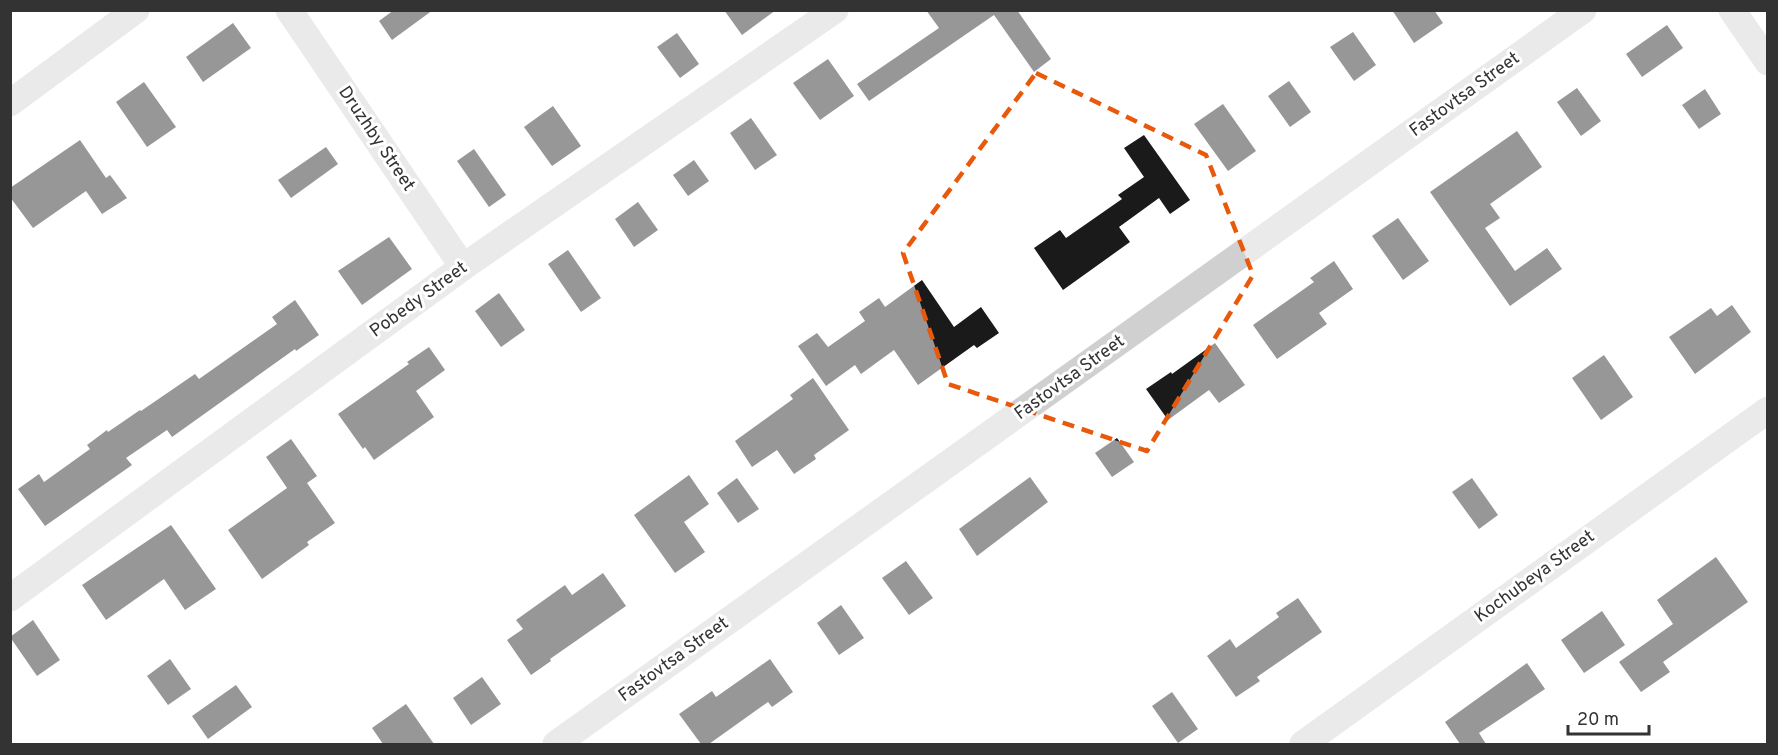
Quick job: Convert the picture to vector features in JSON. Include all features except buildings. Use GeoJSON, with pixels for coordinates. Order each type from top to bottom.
{"type":"FeatureCollection","features":[{"type":"Feature","properties":{"kind":"street"},"geometry":{"type":"LineString","coordinates":[[10,103],[136,10]]}},
{"type":"Feature","properties":{"kind":"street","name":"Druzhby Street"},"geometry":{"type":"LineString","coordinates":[[288,10],[464,267]]}},
{"type":"Feature","properties":{"kind":"street","name":"Pobedy Street"},"geometry":{"type":"LineString","coordinates":[[10,598],[464,267],[835,10]]}},
{"type":"Feature","properties":{"kind":"street","name":"Fastovtsa Street"},"geometry":{"type":"LineString","coordinates":[[556,744],[1583,10]]}},
{"type":"Feature","properties":{"kind":"street"},"geometry":{"type":"LineString","coordinates":[[1732,10],[1767,62]]}},
{"type":"Feature","properties":{"kind":"street","name":"Kochubeya Street"},"geometry":{"type":"LineString","coordinates":[[1303,744],[1767,410]]}},
{"type":"Feature","properties":{"kind":"highlighted area"},"geometry":{"type":"Polygon","coordinates":[[[1036,73],[1206,155],[1253,275],[1147,451],[948,384],[903,253],[1036,73]]]}}]}
